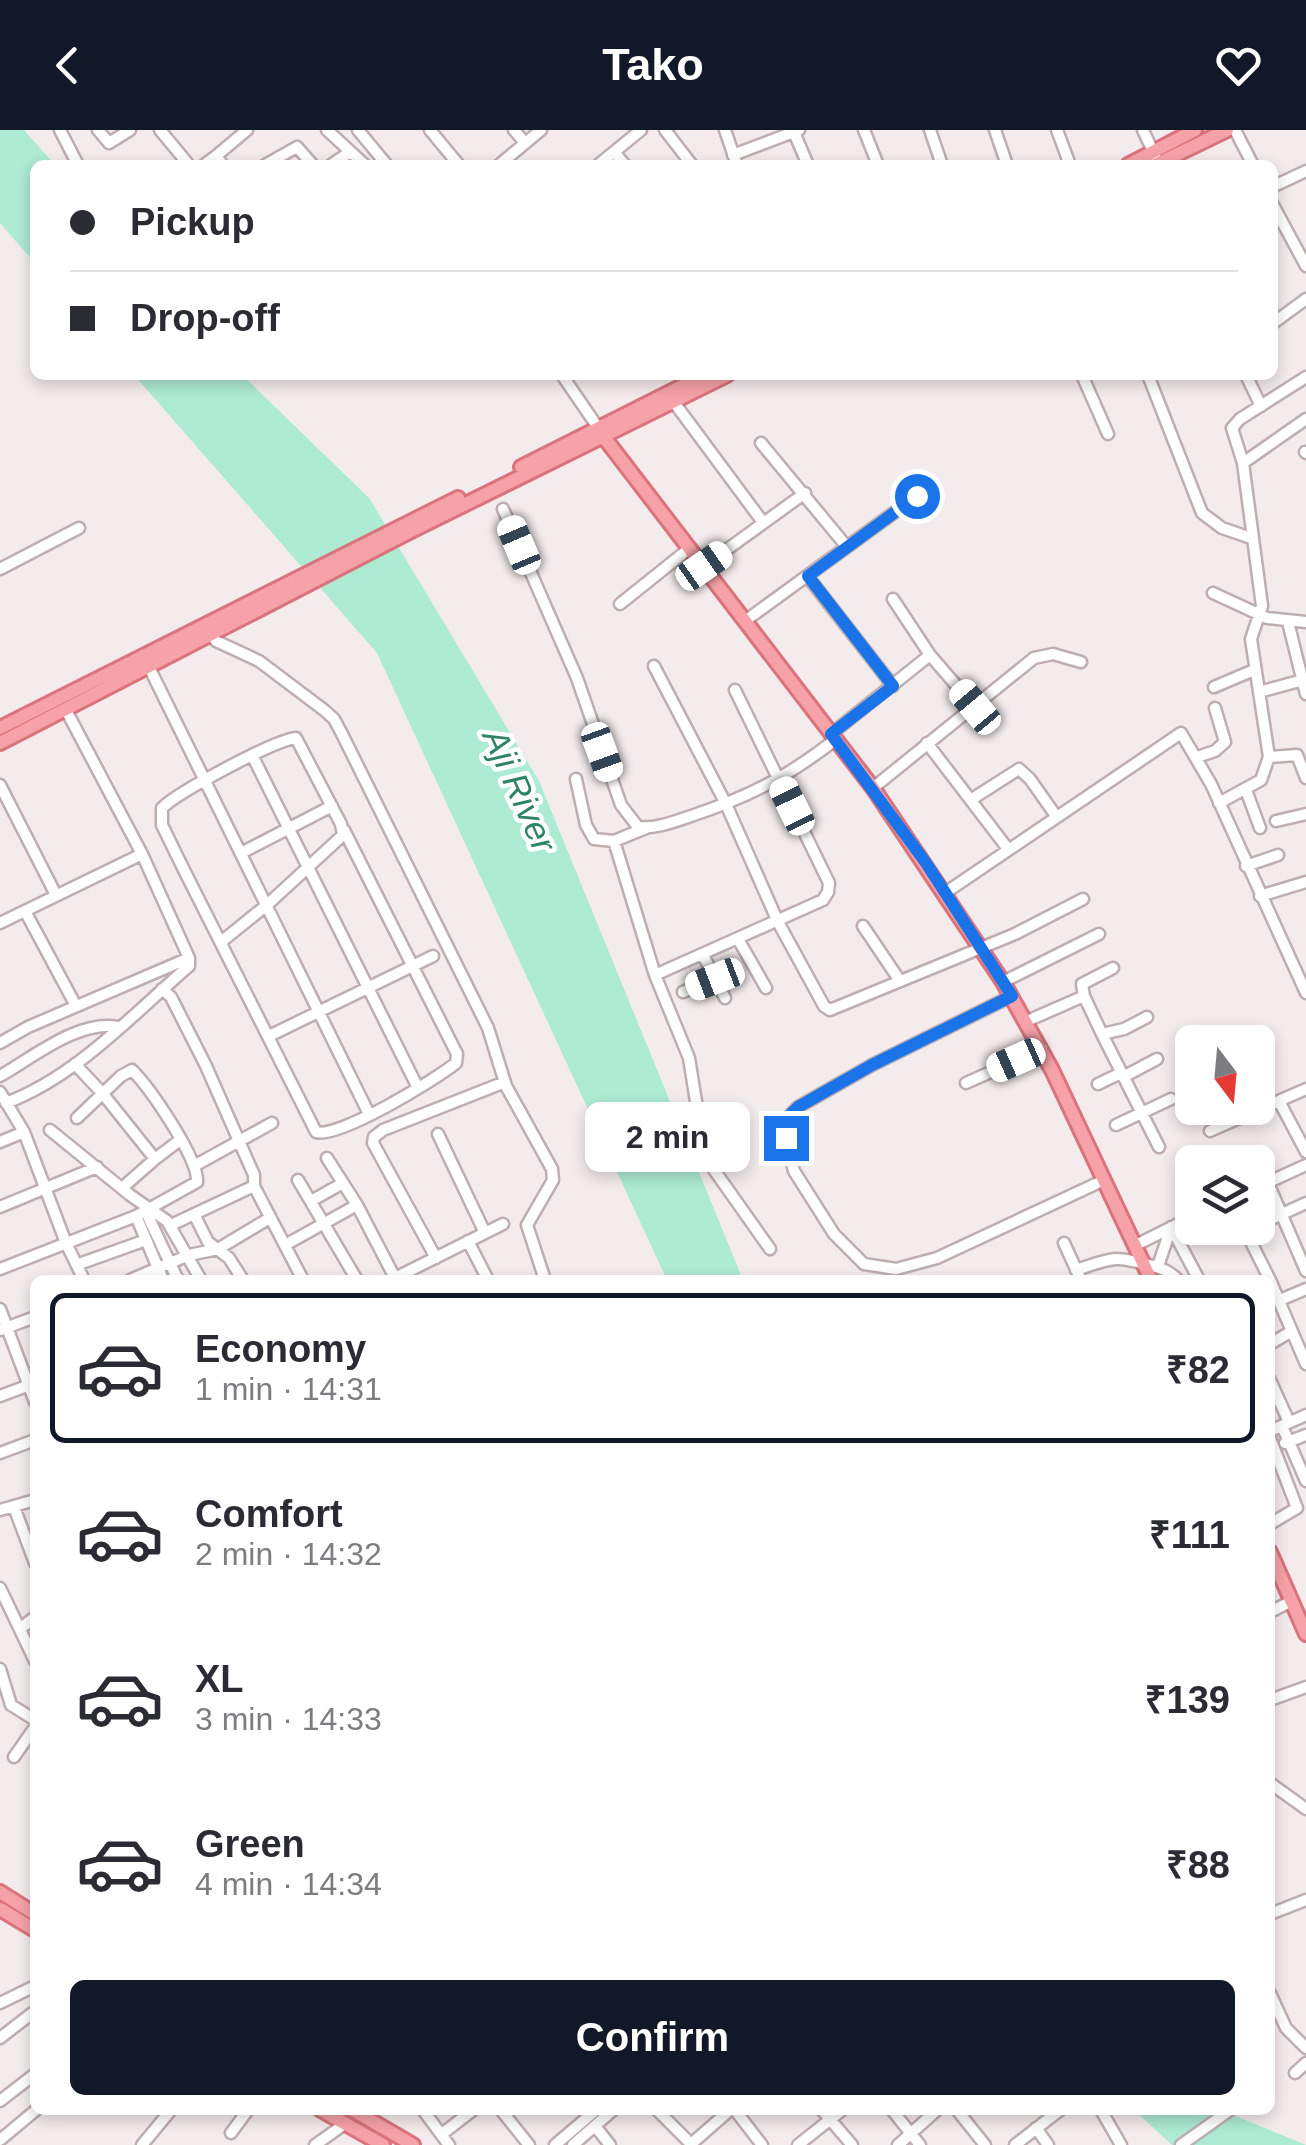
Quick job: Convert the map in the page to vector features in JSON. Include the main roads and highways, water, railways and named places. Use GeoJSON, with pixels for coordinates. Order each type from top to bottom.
{"type":"FeatureCollection","features":[{"type":"Feature","properties":{"kind":"main road"},"geometry":{"type":"LineString","coordinates":[[1158,160],[1195,130]]}},
{"type":"Feature","properties":{"kind":"main road"},"geometry":{"type":"LineString","coordinates":[[1159,160],[1227,130]]}},
{"type":"Feature","properties":{"kind":"main road"},"geometry":{"type":"LineString","coordinates":[[0,743],[49,711],[601,432],[695,380]]}},
{"type":"Feature","properties":{"kind":"main road"},"geometry":{"type":"LineString","coordinates":[[601,432],[716,380]]}},
{"type":"Feature","properties":{"kind":"main road"},"geometry":{"type":"LineString","coordinates":[[601,432],[872,788],[945,893],[1027,1021],[1136,1245],[1152,1265],[1151,1275]]}},
{"type":"Feature","properties":{"kind":"main road"},"geometry":{"type":"LineString","coordinates":[[0,728],[49,711],[66,710],[147,661]]}},
{"type":"Feature","properties":{"kind":"main road"},"geometry":{"type":"LineString","coordinates":[[1275,1563],[1306,1634]]}},
{"type":"Feature","properties":{"kind":"main road"},"geometry":{"type":"LineString","coordinates":[[0,1892],[30,1911]]}},
{"type":"Feature","properties":{"kind":"main road"},"geometry":{"type":"LineString","coordinates":[[0,1908],[30,1927]]}},
{"type":"Feature","properties":{"kind":"main road"},"geometry":{"type":"LineString","coordinates":[[349,2116],[383,2145]]}},
{"type":"Feature","properties":{"kind":"main road"},"geometry":{"type":"LineString","coordinates":[[349,2116],[413,2145]]}},
{"type":"Feature","properties":{"kind":"water"},"geometry":{"type":"Polygon","coordinates":[[[0,130],[24,130],[51,160],[30,160],[30,257],[0,223],[0,130]]]}},
{"type":"Feature","properties":{"kind":"water","name":"Aji River"},"geometry":{"type":"Polygon","coordinates":[[[138,380],[247,380],[369,498],[539,781],[741,1275],[665,1275],[377,653],[138,380]]]}},
{"type":"Feature","properties":{"kind":"water"},"geometry":{"type":"Polygon","coordinates":[[[1139,2115],[1233,2115],[1306,2145],[1172,2145],[1139,2115]]]}}]}
